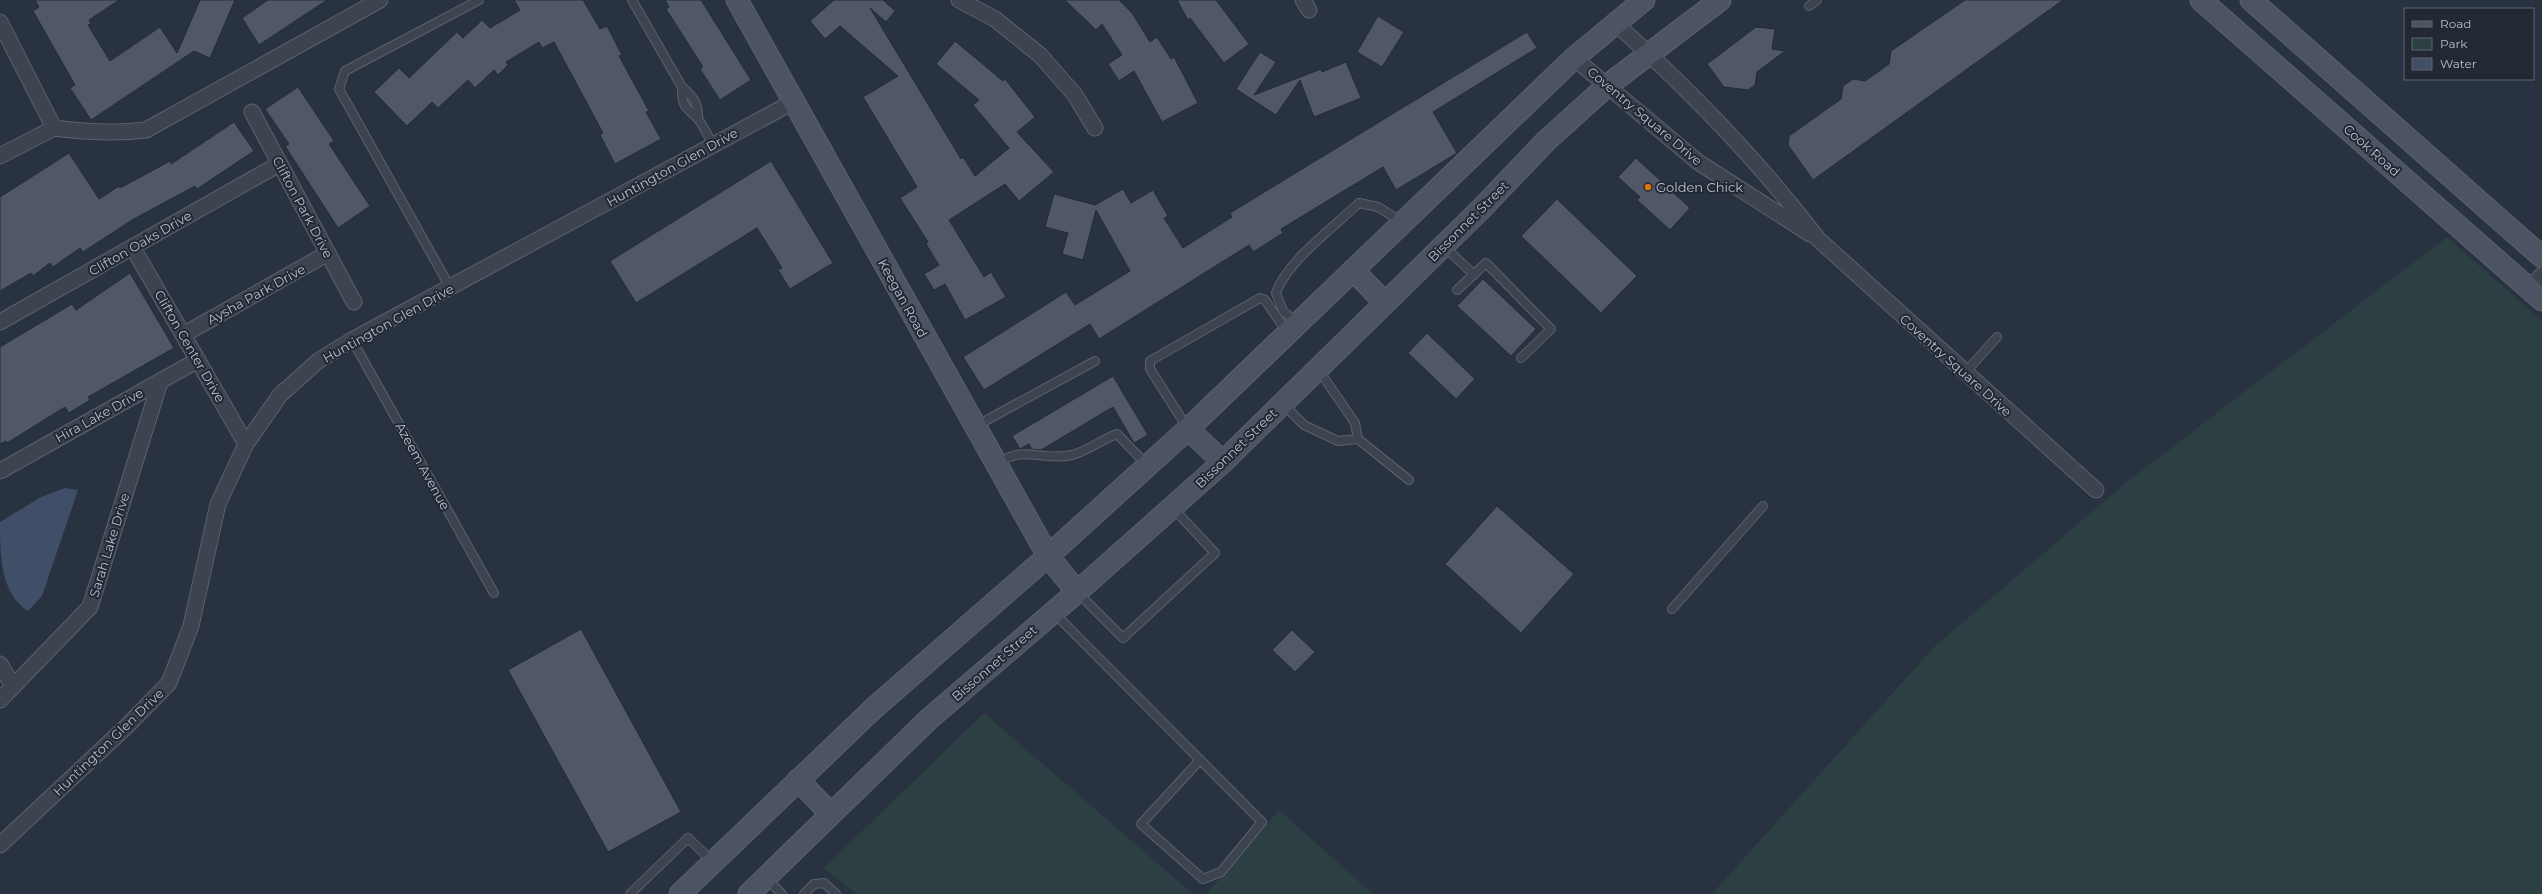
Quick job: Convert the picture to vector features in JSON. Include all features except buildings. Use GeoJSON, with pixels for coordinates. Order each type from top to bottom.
{"type":"FeatureCollection","features":[{"type":"Feature","properties":{"kind":"main road","name":"Keegan Road"},"geometry":{"type":"LineString","coordinates":[[737,0],[1048,556],[1077,592]]}},
{"type":"Feature","properties":{"kind":"main road"},"geometry":{"type":"LineString","coordinates":[[680,894],[873,709],[1048,556],[1188,429],[1574,58],[1644,0]]}},
{"type":"Feature","properties":{"kind":"main road","name":"Bissonnet Street"},"geometry":{"type":"LineString","coordinates":[[749,894],[929,719],[1077,592],[1223,462],[1443,246],[1546,141],[1608,85],[1648,52],[1720,0]]}},
{"type":"Feature","properties":{"kind":"main road","name":"Cook Road"},"geometry":{"type":"LineString","coordinates":[[2201,0],[2538,288]]}},
{"type":"Feature","properties":{"kind":"main road"},"geometry":{"type":"LineString","coordinates":[[2251,0],[2542,257]]}},
{"type":"Feature","properties":{"kind":"main road"},"geometry":{"type":"LineString","coordinates":[[1353,270],[1385,302]]}},
{"type":"Feature","properties":{"kind":"main road"},"geometry":{"type":"LineString","coordinates":[[1188,429],[1223,462]]}},
{"type":"Feature","properties":{"kind":"main road"},"geometry":{"type":"LineString","coordinates":[[798,780],[831,814]]}},
{"type":"Feature","properties":{"kind":"street"},"geometry":{"type":"LineString","coordinates":[[0,156],[54,128],[93,132],[146,130],[380,0]]}},
{"type":"Feature","properties":{"kind":"street"},"geometry":{"type":"LineString","coordinates":[[959,0],[995,18],[1040,56],[1076,95],[1095,128]]}},
{"type":"Feature","properties":{"kind":"street"},"geometry":{"type":"LineString","coordinates":[[0,22],[54,128]]}},
{"type":"Feature","properties":{"kind":"street","name":"Coventry Square Drive"},"geometry":{"type":"LineString","coordinates":[[1615,23],[1648,52],[1734,138],[1785,196],[1818,239]]}},
{"type":"Feature","properties":{"kind":"street","name":"Coventry Square Drive"},"geometry":{"type":"LineString","coordinates":[[1574,58],[1698,162],[1818,239],[2096,490]]}},
{"type":"Feature","properties":{"kind":"street","name":"Huntington Glen Drive"},"geometry":{"type":"LineString","coordinates":[[0,845],[128,725],[169,683],[191,626],[218,504],[246,444],[280,395],[318,362],[352,340],[451,289],[713,144],[793,102]]}},
{"type":"Feature","properties":{"kind":"street","name":"Clifton Park Drive"},"geometry":{"type":"LineString","coordinates":[[252,112],[354,302]]}},
{"type":"Feature","properties":{"kind":"street","name":"Clifton Oaks Drive"},"geometry":{"type":"LineString","coordinates":[[0,322],[280,164]]}},
{"type":"Feature","properties":{"kind":"street","name":"Clifton Center Drive"},"geometry":{"type":"LineString","coordinates":[[133,248],[246,444]]}},
{"type":"Feature","properties":{"kind":"street","name":"Aysha Park Drive"},"geometry":{"type":"LineString","coordinates":[[183,335],[328,253]]}},
{"type":"Feature","properties":{"kind":"street","name":"Hira Lake Drive"},"geometry":{"type":"LineString","coordinates":[[0,470],[198,360]]}},
{"type":"Feature","properties":{"kind":"street","name":"Sarah Lake Drive"},"geometry":{"type":"LineString","coordinates":[[0,700],[90,607],[160,382]]}},
{"type":"Feature","properties":{"kind":"street"},"geometry":{"type":"LineString","coordinates":[[0,664],[13,686]]}},
{"type":"Feature","properties":{"kind":"lane"},"geometry":{"type":"LineString","coordinates":[[451,289],[339,89],[346,71],[479,0]]}},
{"type":"Feature","properties":{"kind":"lane"},"geometry":{"type":"LineString","coordinates":[[632,0],[682,87],[682,100],[689,113],[698,119],[713,144]]}},
{"type":"Feature","properties":{"kind":"lane"},"geometry":{"type":"LineString","coordinates":[[1809,6],[1816,0]]}},
{"type":"Feature","properties":{"kind":"lane"},"geometry":{"type":"LineString","coordinates":[[1292,328],[1276,293],[1279,283],[1300,259],[1359,203],[1378,207],[1403,222]]}},
{"type":"Feature","properties":{"kind":"lane"},"geometry":{"type":"LineString","coordinates":[[1443,246],[1474,275]]}},
{"type":"Feature","properties":{"kind":"lane"},"geometry":{"type":"LineString","coordinates":[[1457,290],[1486,263],[1551,328],[1521,358]]}},
{"type":"Feature","properties":{"kind":"lane"},"geometry":{"type":"LineString","coordinates":[[1188,429],[1150,369],[1150,361],[1260,298],[1265,300],[1292,328]]}},
{"type":"Feature","properties":{"kind":"lane"},"geometry":{"type":"LineString","coordinates":[[1965,373],[1997,338]]}},
{"type":"Feature","properties":{"kind":"lane","name":"Azeem Avenue"},"geometry":{"type":"LineString","coordinates":[[352,340],[494,592]]}},
{"type":"Feature","properties":{"kind":"lane"},"geometry":{"type":"LineString","coordinates":[[976,426],[1095,361]]}},
{"type":"Feature","properties":{"kind":"lane"},"geometry":{"type":"LineString","coordinates":[[1317,369],[1355,423],[1358,439],[1409,480]]}},
{"type":"Feature","properties":{"kind":"lane"},"geometry":{"type":"LineString","coordinates":[[1283,403],[1304,425],[1338,441],[1358,439]]}},
{"type":"Feature","properties":{"kind":"lane"},"geometry":{"type":"LineString","coordinates":[[996,464],[1008,456],[1021,453],[1032,456],[1072,455],[1117,434],[1147,466]]}},
{"type":"Feature","properties":{"kind":"lane"},"geometry":{"type":"LineString","coordinates":[[1672,609],[1763,506]]}},
{"type":"Feature","properties":{"kind":"lane"},"geometry":{"type":"LineString","coordinates":[[1077,592],[1123,638],[1215,553],[1172,507]]}},
{"type":"Feature","properties":{"kind":"lane"},"geometry":{"type":"LineString","coordinates":[[1053,612],[1262,822],[1221,872],[1203,879],[1141,824],[1200,760]]}},
{"type":"Feature","properties":{"kind":"lane"},"geometry":{"type":"LineString","coordinates":[[630,894],[688,838],[713,862]]}},
{"type":"Feature","properties":{"kind":"lane"},"geometry":{"type":"LineString","coordinates":[[766,878],[782,894]]}},
{"type":"Feature","properties":{"kind":"lane"},"geometry":{"type":"LineString","coordinates":[[804,894],[814,884],[824,883],[836,894]]}},
{"type":"Feature","properties":{"kind":"green space"},"geometry":{"type":"Polygon","coordinates":[[[2447,237],[2542,321],[2542,894],[1712,894],[1934,647],[2128,481],[2447,237]]]}},
{"type":"Feature","properties":{"kind":"green space"},"geometry":{"type":"Polygon","coordinates":[[[984,713],[1193,894],[856,894],[824,868],[984,713]]]}},
{"type":"Feature","properties":{"kind":"green space"},"geometry":{"type":"Polygon","coordinates":[[[1279,810],[1373,894],[1206,894],[1279,810]]]}},
{"type":"Feature","properties":{"kind":"water"},"geometry":{"type":"Polygon","coordinates":[[[65,488],[78,490],[42,596],[28,611],[12,594],[7,584],[1,560],[0,522],[41,497],[65,488]]]}},
{"type":"Feature","properties":{"kind":"place","name":"Golden Chick"},"geometry":{"type":"Point","coordinates":[1648,187]}}]}
